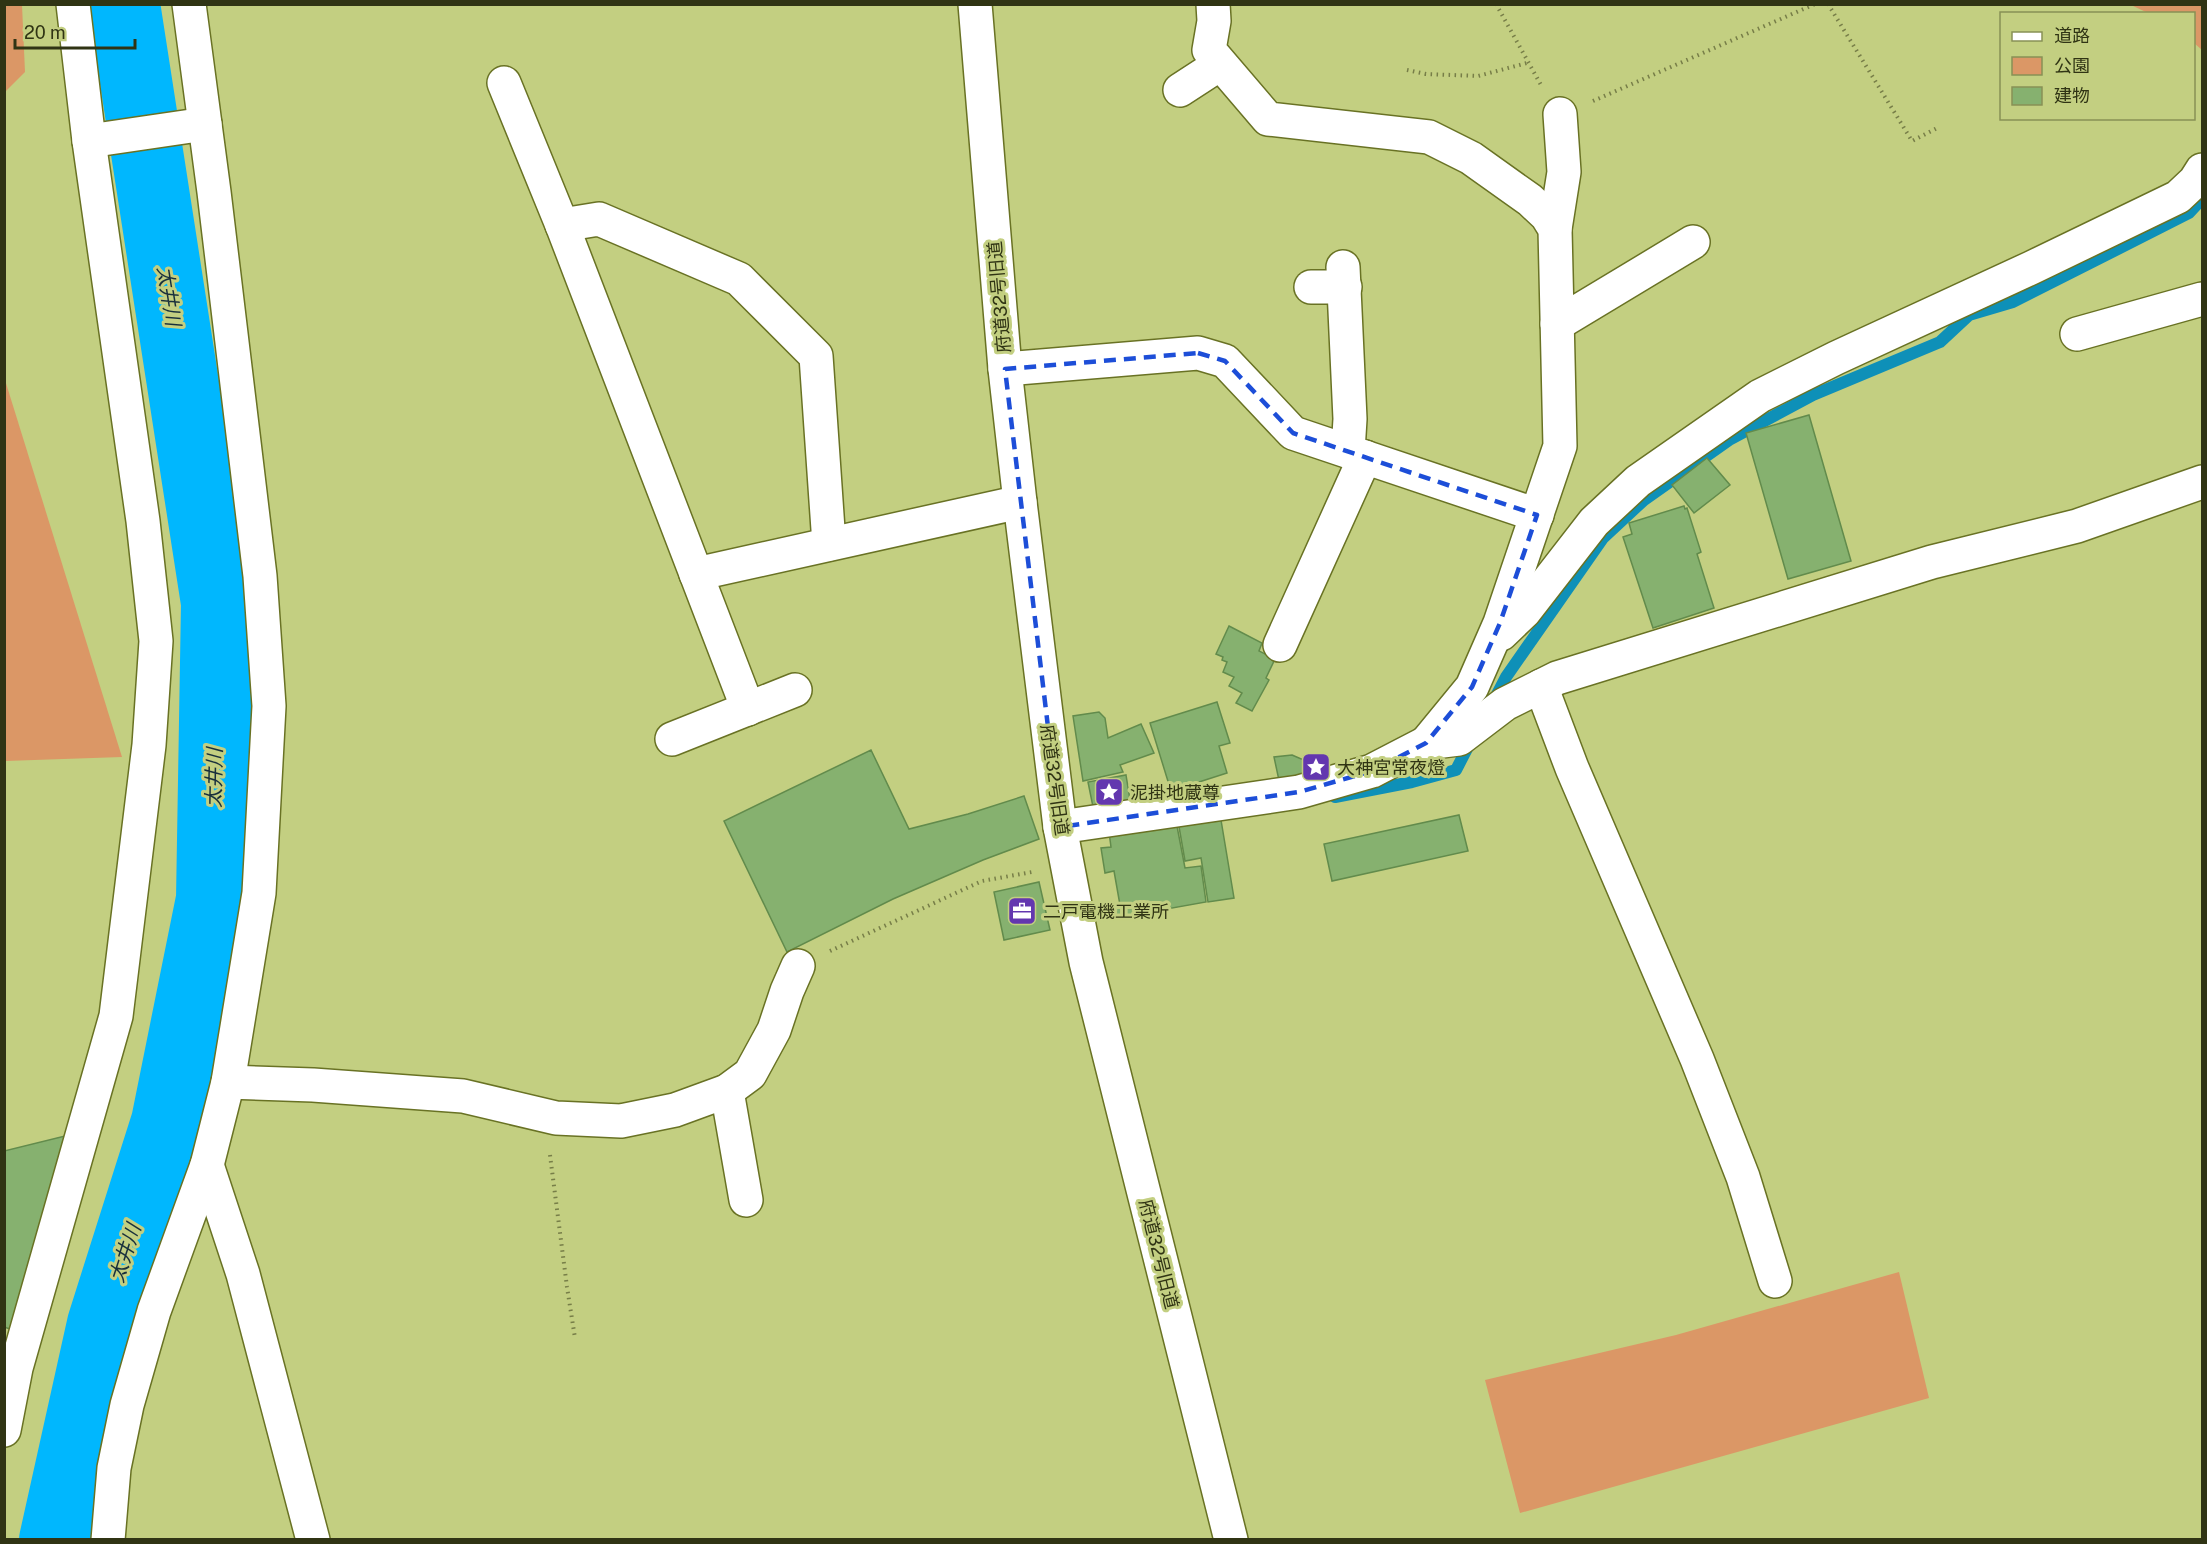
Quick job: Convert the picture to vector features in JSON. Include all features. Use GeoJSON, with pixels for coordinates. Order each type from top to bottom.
{"type":"FeatureCollection","features":[{"type":"Feature","properties":{"kind":"street"},"geometry":{"type":"LineString","coordinates":[[4,1430],[16,1368],[116,1016],[149,745],[156,641],[98,139],[73,4]]}},
{"type":"Feature","properties":{"kind":"street"},"geometry":{"type":"LineString","coordinates":[[108,1539],[114,1468],[127,1405],[154,1311],[207,1165],[228,1082],[259,893],[268,706],[260,576],[195,126],[189,4]]}},
{"type":"Feature","properties":{"kind":"street","name":"府道32号旧道"},"geometry":{"type":"LineString","coordinates":[[975,4],[1005,369],[1060,826],[1086,962],[1231,1539]]}},
{"type":"Feature","properties":{"kind":"street"},"geometry":{"type":"LineString","coordinates":[[1213,4],[1214,21],[1209,50],[1268,120],[1429,137],[1471,158],[1530,200],[1547,216],[1556,229]]}},
{"type":"Feature","properties":{"kind":"street"},"geometry":{"type":"LineString","coordinates":[[1180,90],[1220,64]]}},
{"type":"Feature","properties":{"kind":"street"},"geometry":{"type":"LineString","coordinates":[[504,84],[562,225],[748,709]]}},
{"type":"Feature","properties":{"kind":"street"},"geometry":{"type":"LineString","coordinates":[[1426,743],[1472,687],[1500,623],[1560,446],[1556,229],[1564,172],[1560,114]]}},
{"type":"Feature","properties":{"kind":"street"},"geometry":{"type":"LineString","coordinates":[[98,139],[195,126]]}},
{"type":"Feature","properties":{"kind":"street"},"geometry":{"type":"LineString","coordinates":[[1491,643],[1525,611],[1594,522],[1638,481],[1760,396],[2178,197],[2202,171]]}},
{"type":"Feature","properties":{"kind":"street"},"geometry":{"type":"LineString","coordinates":[[562,225],[599,219],[739,279],[816,356],[829,544]]}},
{"type":"Feature","properties":{"kind":"street"},"geometry":{"type":"LineString","coordinates":[[1557,324],[1694,242]]}},
{"type":"Feature","properties":{"kind":"street"},"geometry":{"type":"LineString","coordinates":[[1280,645],[1356,454],[1350,419],[1344,277],[1311,287]]}},
{"type":"Feature","properties":{"kind":"street"},"geometry":{"type":"LineString","coordinates":[[2077,334],[2202,299]]}},
{"type":"Feature","properties":{"kind":"street"},"geometry":{"type":"LineString","coordinates":[[1005,369],[1198,353],[1225,361],[1293,433],[1537,515]]}},
{"type":"Feature","properties":{"kind":"street"},"geometry":{"type":"LineString","coordinates":[[1060,826],[1299,792],[1372,771],[1426,743],[1459,738],[1505,704],[1557,678],[1932,562],[2077,526],[2202,482]]}},
{"type":"Feature","properties":{"kind":"street"},"geometry":{"type":"LineString","coordinates":[[696,574],[1020,502]]}},
{"type":"Feature","properties":{"kind":"street"},"geometry":{"type":"LineString","coordinates":[[1541,686],[1572,768],[1701,1070],[1743,1177],[1775,1281]]}},
{"type":"Feature","properties":{"kind":"street"},"geometry":{"type":"LineString","coordinates":[[672,739],[795,690]]}},
{"type":"Feature","properties":{"kind":"street"},"geometry":{"type":"LineString","coordinates":[[228,1082],[313,1085],[463,1096],[556,1118],[621,1121],[675,1110],[727,1091],[750,1074],[774,1030],[798,966]]}},
{"type":"Feature","properties":{"kind":"street"},"geometry":{"type":"LineString","coordinates":[[727,1091],[746,1200]]}},
{"type":"Feature","properties":{"kind":"street"},"geometry":{"type":"LineString","coordinates":[[207,1165],[243,1274],[313,1539]]}},
{"type":"Feature","properties":{"kind":"path"},"geometry":{"type":"LineString","coordinates":[[1496,4],[1527,63],[1560,114],[1663,72],[1815,4]]}},
{"type":"Feature","properties":{"kind":"path"},"geometry":{"type":"LineString","coordinates":[[1828,4],[1912,141],[1939,127]]}},
{"type":"Feature","properties":{"kind":"path"},"geometry":{"type":"LineString","coordinates":[[1407,70],[1426,74],[1478,76],[1527,63]]}},
{"type":"Feature","properties":{"kind":"path"},"geometry":{"type":"LineString","coordinates":[[798,966],[982,881],[1068,865]]}},
{"type":"Feature","properties":{"kind":"path"},"geometry":{"type":"LineString","coordinates":[[547,1115],[559,1229],[575,1338]]}},
{"type":"Feature","properties":{"kind":"highlighted area"},"geometry":{"type":"Polygon","coordinates":[[[1198,353],[1225,361],[1293,433],[1537,515],[1500,623],[1472,687],[1426,743],[1372,771],[1299,792],[1060,827],[1005,369],[1198,353]]]}},
{"type":"Feature","properties":{"kind":"green space"},"geometry":{"type":"Polygon","coordinates":[[[5,4],[22,5],[25,72],[5,92],[5,4]]]}},
{"type":"Feature","properties":{"kind":"green space"},"geometry":{"type":"Polygon","coordinates":[[[2131,5],[2202,5],[2202,50],[2195,44],[2195,12],[2146,12],[2131,5]]]}},
{"type":"Feature","properties":{"kind":"green space"},"geometry":{"type":"Polygon","coordinates":[[[5,380],[122,757],[5,761],[5,380]]]}},
{"type":"Feature","properties":{"kind":"green space"},"geometry":{"type":"Polygon","coordinates":[[[1899,1272],[1929,1398],[1520,1513],[1485,1380],[1676,1335],[1899,1272]]]}},
{"type":"Feature","properties":{"kind":"building"},"geometry":{"type":"Polygon","coordinates":[[[1809,415],[1851,561],[1788,579],[1746,433],[1809,415]]]}},
{"type":"Feature","properties":{"kind":"building"},"geometry":{"type":"Polygon","coordinates":[[[1707,458],[1730,485],[1694,513],[1672,485],[1707,458]]]}},
{"type":"Feature","properties":{"kind":"building"},"geometry":{"type":"Polygon","coordinates":[[[1684,506],[1685,509],[1687,508],[1701,552],[1697,554],[1714,608],[1653,628],[1623,537],[1632,534],[1629,523],[1684,506]]]}},
{"type":"Feature","properties":{"kind":"building"},"geometry":{"type":"Polygon","coordinates":[[[1229,626],[1262,643],[1259,651],[1275,659],[1266,678],[1269,680],[1252,711],[1236,703],[1242,693],[1229,686],[1234,677],[1223,672],[1227,662],[1216,654],[1229,626]]]}},
{"type":"Feature","properties":{"kind":"building"},"geometry":{"type":"Polygon","coordinates":[[[1217,702],[1230,743],[1219,746],[1227,773],[1171,791],[1150,723],[1217,702]]]}},
{"type":"Feature","properties":{"kind":"building"},"geometry":{"type":"Polygon","coordinates":[[[1099,712],[1105,718],[1108,738],[1141,724],[1154,753],[1120,765],[1123,772],[1083,781],[1073,716],[1099,712]]]}},
{"type":"Feature","properties":{"kind":"building"},"geometry":{"type":"Polygon","coordinates":[[[871,750],[909,829],[968,814],[1024,796],[1039,839],[983,860],[893,899],[787,952],[724,821],[871,750]]]}},
{"type":"Feature","properties":{"kind":"building"},"geometry":{"type":"Polygon","coordinates":[[[1292,755],[1306,761],[1310,779],[1280,785],[1274,757],[1292,755]]]}},
{"type":"Feature","properties":{"kind":"building"},"geometry":{"type":"Polygon","coordinates":[[[1126,775],[1130,800],[1093,807],[1088,782],[1126,775]]]}},
{"type":"Feature","properties":{"kind":"building"},"geometry":{"type":"Polygon","coordinates":[[[1220,814],[1234,898],[1208,902],[1201,858],[1185,861],[1178,821],[1220,814]]]}},
{"type":"Feature","properties":{"kind":"building"},"geometry":{"type":"Polygon","coordinates":[[[1459,815],[1468,851],[1332,881],[1324,844],[1459,815]]]}},
{"type":"Feature","properties":{"kind":"building"},"geometry":{"type":"Polygon","coordinates":[[[1176,821],[1185,868],[1201,866],[1206,902],[1111,919],[1109,907],[1120,905],[1114,871],[1105,873],[1101,848],[1111,847],[1109,832],[1176,821]]]}},
{"type":"Feature","properties":{"kind":"building","name":"二戸電機工業所"},"geometry":{"type":"Polygon","coordinates":[[[1039,882],[1050,930],[1004,940],[994,892],[1039,882]]]}},
{"type":"Feature","properties":{"kind":"building"},"geometry":{"type":"Polygon","coordinates":[[[65,1136],[10,1329],[4,1327],[4,1151],[65,1136]]]}},
{"type":"Feature","properties":{"kind":"waterway","name":"太井川"},"geometry":{"type":"LineString","coordinates":[[55,1540],[103,1324],[167,1122],[212,899],[217,603],[124,4]]}},
{"type":"Feature","properties":{"kind":"waterway"},"geometry":{"type":"LineString","coordinates":[[1493,702],[1506,677],[1603,538],[1644,500],[1729,440],[1813,395],[1940,342],[1969,315],[2013,302],[2189,213],[2202,199]]}},
{"type":"Feature","properties":{"kind":"waterway"},"geometry":{"type":"LineString","coordinates":[[1335,797],[1412,782],[1456,770],[1471,741]]}},
{"type":"Feature","properties":{"kind":"place","name":"大神宮常夜燈"},"geometry":{"type":"Point","coordinates":[1316,767]}},
{"type":"Feature","properties":{"kind":"place","name":"泥掛地蔵尊"},"geometry":{"type":"Point","coordinates":[1109,792]}},
{"type":"Feature","properties":{"kind":"place","name":"二戸電機工業所"},"geometry":{"type":"Point","coordinates":[1022,911]}}]}
